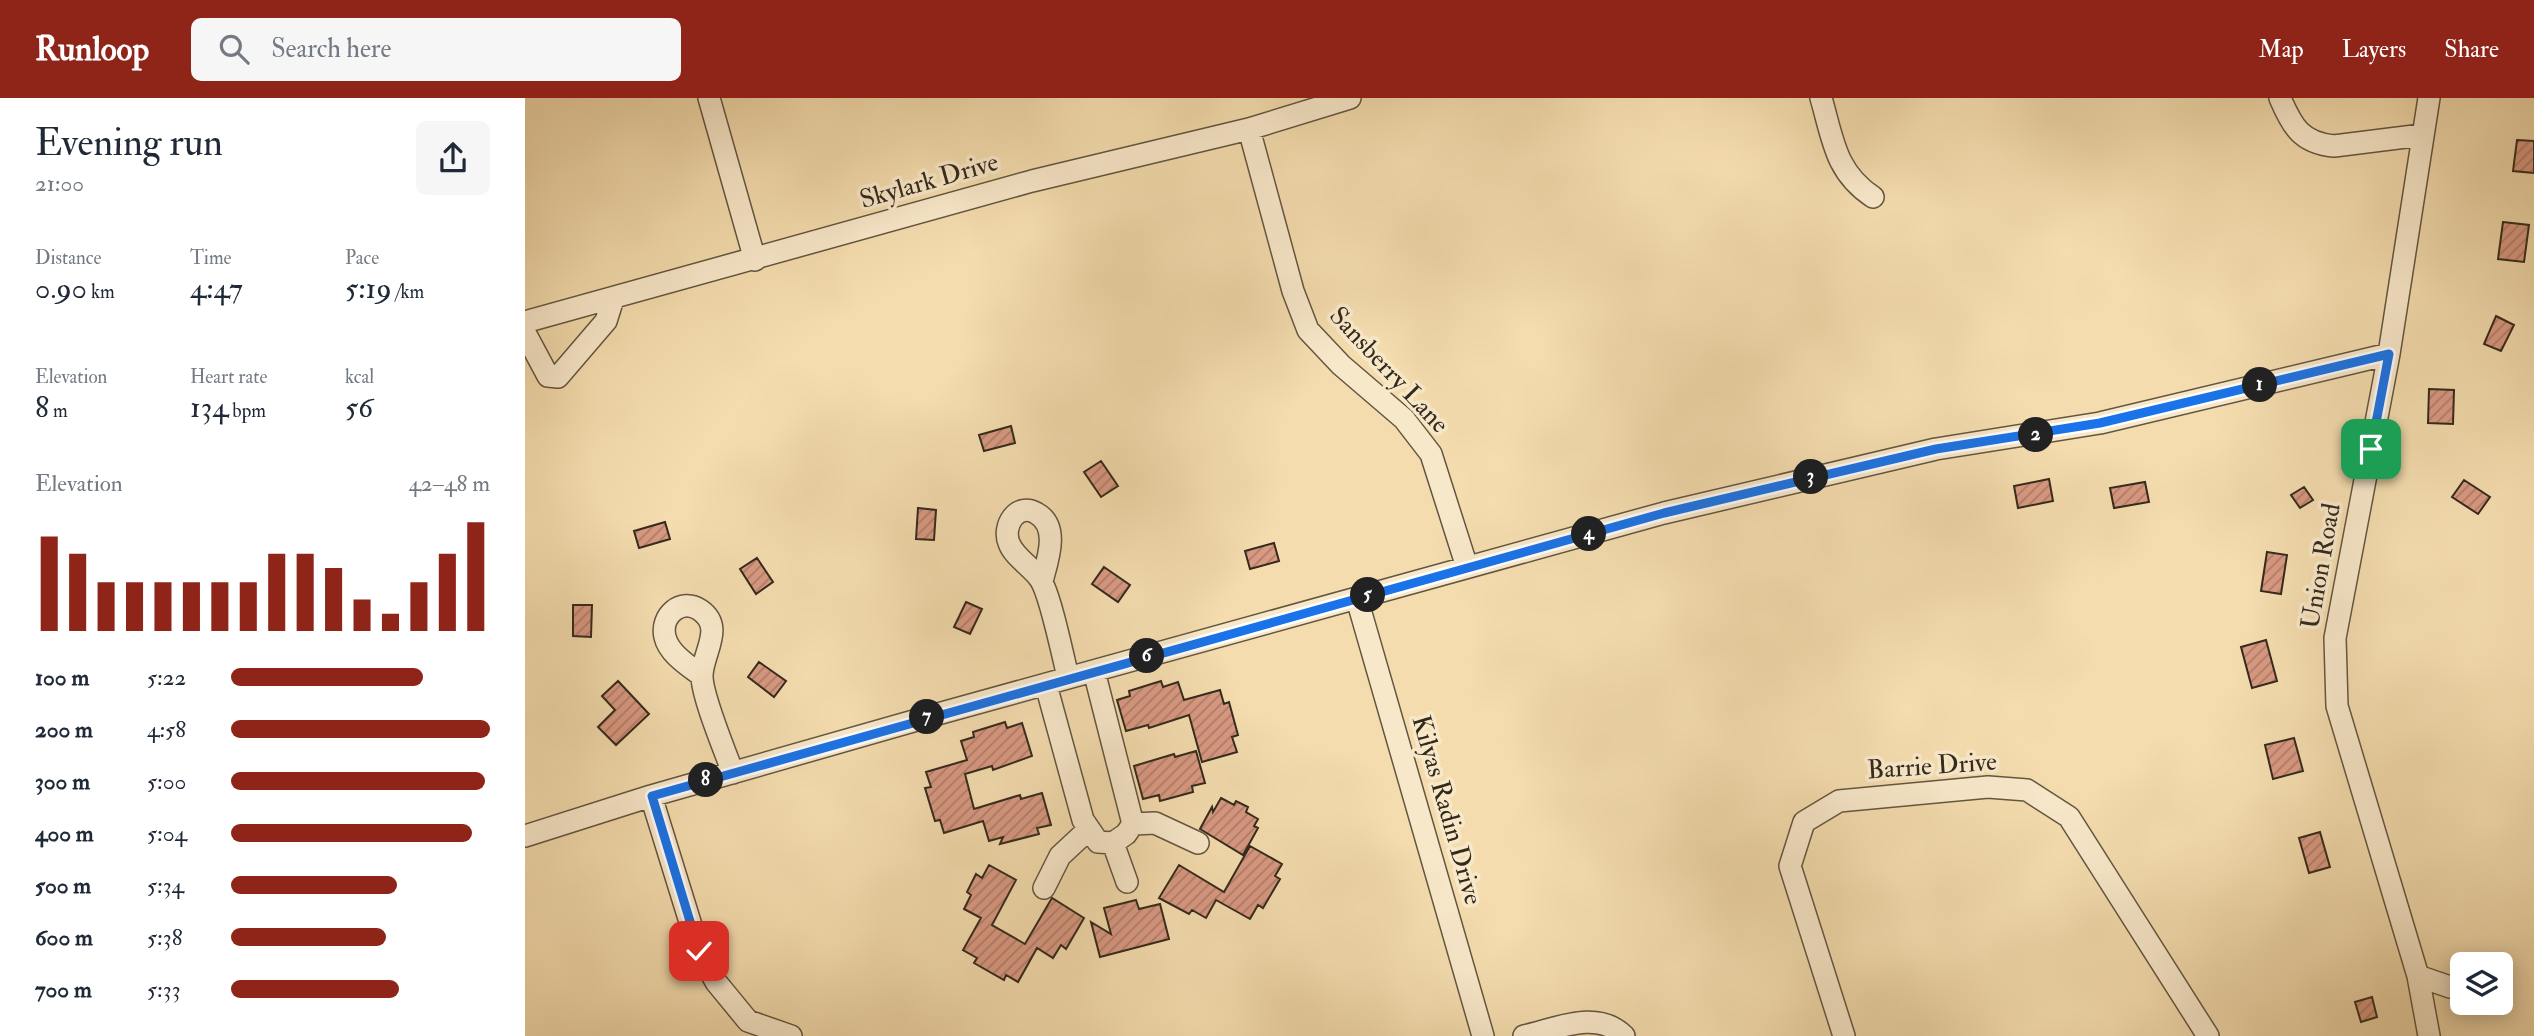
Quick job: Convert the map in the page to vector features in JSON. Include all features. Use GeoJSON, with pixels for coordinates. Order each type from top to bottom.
{"type":"FeatureCollection","features":[{"type":"Feature","properties":{"kind":"street"},"geometry":{"type":"LineString","coordinates":[[709,98],[755,260]]}},
{"type":"Feature","properties":{"kind":"street","name":"Skylark Drive"},"geometry":{"type":"LineString","coordinates":[[525,322],[1032,181],[1249,129],[1350,98]]}},
{"type":"Feature","properties":{"kind":"street"},"geometry":{"type":"LineString","coordinates":[[1821,98],[1839,162],[1855,185],[1873,197]]}},
{"type":"Feature","properties":{"kind":"street"},"geometry":{"type":"LineString","coordinates":[[2280,98],[2296,132],[2321,145],[2335,146],[2422,135]]}},
{"type":"Feature","properties":{"kind":"street","name":"Union Road"},"geometry":{"type":"LineString","coordinates":[[2429,98],[2389,354],[2335,638],[2337,706],[2418,976],[2429,1036]]}},
{"type":"Feature","properties":{"kind":"street","name":"Sansberry Lane"},"geometry":{"type":"LineString","coordinates":[[1249,129],[1293,291],[1308,330],[1341,365],[1403,418],[1431,454],[1467,568]]}},
{"type":"Feature","properties":{"kind":"street"},"geometry":{"type":"LineString","coordinates":[[525,333],[548,376],[558,377],[606,321],[614,299]]}},
{"type":"Feature","properties":{"kind":"street"},"geometry":{"type":"LineString","coordinates":[[525,836],[652,796],[1068,677],[1664,513],[1936,449],[2100,423],[2389,354]]}},
{"type":"Feature","properties":{"kind":"street"},"geometry":{"type":"LineString","coordinates":[[1042,581],[1068,677]]}},
{"type":"Feature","properties":{"kind":"street","name":"Kilyas Radin Drive"},"geometry":{"type":"LineString","coordinates":[[1357,599],[1483,1036]]}},
{"type":"Feature","properties":{"kind":"street"},"geometry":{"type":"LineString","coordinates":[[1045,685],[1083,820],[1098,842],[1113,843],[1126,834],[1133,824],[1094,671]]}},
{"type":"Feature","properties":{"kind":"street"},"geometry":{"type":"LineString","coordinates":[[702,676],[733,773]]}},
{"type":"Feature","properties":{"kind":"street","name":"Barrie Drive"},"geometry":{"type":"LineString","coordinates":[[1844,1036],[1790,866],[1804,822],[1839,801],[1988,787],[2027,790],[2070,817],[2208,1036]]}},
{"type":"Feature","properties":{"kind":"street"},"geometry":{"type":"LineString","coordinates":[[652,796],[699,951],[743,1029],[790,1036]]}},
{"type":"Feature","properties":{"kind":"street"},"geometry":{"type":"LineString","coordinates":[[1133,824],[1156,823],[1198,843]]}},
{"type":"Feature","properties":{"kind":"street"},"geometry":{"type":"LineString","coordinates":[[1044,887],[1060,856],[1089,829]]}},
{"type":"Feature","properties":{"kind":"street"},"geometry":{"type":"LineString","coordinates":[[1113,843],[1127,881]]}},
{"type":"Feature","properties":{"kind":"street"},"geometry":{"type":"LineString","coordinates":[[2418,976],[2450,987]]}},
{"type":"Feature","properties":{"kind":"street"},"geometry":{"type":"LineString","coordinates":[[1524,1036],[1582,1022],[1605,1023],[1624,1036]]}},
{"type":"Feature","properties":{"kind":"building"},"geometry":{"type":"Polygon","coordinates":[[[2517,140],[2534,141],[2534,173],[2513,171],[2517,140]]]}},
{"type":"Feature","properties":{"kind":"building"},"geometry":{"type":"Polygon","coordinates":[[[2503,222],[2529,225],[2524,262],[2498,259],[2503,222]]]}},
{"type":"Feature","properties":{"kind":"building"},"geometry":{"type":"Polygon","coordinates":[[[2496,316],[2514,325],[2501,351],[2484,344],[2496,316]]]}},
{"type":"Feature","properties":{"kind":"building"},"geometry":{"type":"Polygon","coordinates":[[[2429,389],[2454,390],[2453,424],[2428,423],[2429,389]]]}},
{"type":"Feature","properties":{"kind":"building"},"geometry":{"type":"Polygon","coordinates":[[[1011,426],[1015,443],[984,451],[979,435],[1011,426]]]}},
{"type":"Feature","properties":{"kind":"building"},"geometry":{"type":"Polygon","coordinates":[[[1101,461],[1118,486],[1101,497],[1084,472],[1101,461]]]}},
{"type":"Feature","properties":{"kind":"building"},"geometry":{"type":"Polygon","coordinates":[[[2049,479],[2053,501],[2018,508],[2014,486],[2049,479]]]}},
{"type":"Feature","properties":{"kind":"building"},"geometry":{"type":"Polygon","coordinates":[[[2464,480],[2490,497],[2478,514],[2452,497],[2464,480]]]}},
{"type":"Feature","properties":{"kind":"building"},"geometry":{"type":"Polygon","coordinates":[[[2145,482],[2149,502],[2114,508],[2110,488],[2145,482]]]}},
{"type":"Feature","properties":{"kind":"building"},"geometry":{"type":"Polygon","coordinates":[[[2304,487],[2313,500],[2300,508],[2291,495],[2304,487]]]}},
{"type":"Feature","properties":{"kind":"building"},"geometry":{"type":"Polygon","coordinates":[[[918,508],[936,510],[934,540],[916,539],[918,508]]]}},
{"type":"Feature","properties":{"kind":"building"},"geometry":{"type":"Polygon","coordinates":[[[665,522],[670,539],[639,548],[634,531],[665,522]]]}},
{"type":"Feature","properties":{"kind":"building"},"geometry":{"type":"Polygon","coordinates":[[[1274,543],[1279,561],[1250,569],[1245,551],[1274,543]]]}},
{"type":"Feature","properties":{"kind":"building"},"geometry":{"type":"Polygon","coordinates":[[[2267,552],[2287,555],[2281,594],[2261,591],[2267,552]]]}},
{"type":"Feature","properties":{"kind":"building"},"geometry":{"type":"Polygon","coordinates":[[[757,558],[773,582],[756,594],[740,569],[757,558]]]}},
{"type":"Feature","properties":{"kind":"building"},"geometry":{"type":"Polygon","coordinates":[[[1104,567],[1130,585],[1118,602],[1092,584],[1104,567]]]}},
{"type":"Feature","properties":{"kind":"building"},"geometry":{"type":"Polygon","coordinates":[[[966,602],[982,609],[970,634],[954,627],[966,602]]]}},
{"type":"Feature","properties":{"kind":"building"},"geometry":{"type":"Polygon","coordinates":[[[573,605],[592,605],[591,637],[573,636],[573,605]]]}},
{"type":"Feature","properties":{"kind":"building"},"geometry":{"type":"Polygon","coordinates":[[[2266,640],[2277,681],[2252,688],[2241,647],[2266,640]]]}},
{"type":"Feature","properties":{"kind":"building"},"geometry":{"type":"Polygon","coordinates":[[[759,662],[786,681],[774,697],[748,677],[759,662]]]}},
{"type":"Feature","properties":{"kind":"building"},"geometry":{"type":"Polygon","coordinates":[[[618,681],[649,714],[616,745],[598,727],[615,710],[602,696],[618,681]]]}},
{"type":"Feature","properties":{"kind":"building"},"geometry":{"type":"Polygon","coordinates":[[[1161,681],[1163,687],[1178,682],[1184,700],[1220,690],[1224,704],[1229,702],[1238,735],[1232,737],[1237,752],[1202,762],[1189,715],[1149,728],[1148,725],[1126,731],[1117,700],[1130,696],[1129,691],[1161,681]]]}},
{"type":"Feature","properties":{"kind":"building"},"geometry":{"type":"Polygon","coordinates":[[[1005,722],[1007,728],[1022,723],[1032,756],[993,770],[992,766],[965,774],[974,809],[1020,795],[1021,799],[1042,793],[1051,825],[1037,828],[1039,834],[1000,844],[1003,837],[989,841],[983,821],[944,833],[940,820],[935,821],[925,788],[931,787],[926,772],[967,760],[961,741],[974,737],[973,732],[1005,722]]]}},
{"type":"Feature","properties":{"kind":"building"},"geometry":{"type":"Polygon","coordinates":[[[2294,738],[2303,771],[2273,779],[2265,745],[2294,738]]]}},
{"type":"Feature","properties":{"kind":"building"},"geometry":{"type":"Polygon","coordinates":[[[1196,751],[1205,783],[1192,786],[1193,792],[1160,801],[1159,795],[1143,799],[1134,766],[1174,754],[1175,757],[1196,751]]]}},
{"type":"Feature","properties":{"kind":"building"},"geometry":{"type":"Polygon","coordinates":[[[1221,798],[1234,805],[1236,801],[1248,807],[1246,812],[1258,819],[1254,826],[1258,828],[1243,855],[1200,829],[1212,807],[1213,812],[1221,798]]]}},
{"type":"Feature","properties":{"kind":"building"},"geometry":{"type":"Polygon","coordinates":[[[2320,832],[2330,867],[2309,873],[2299,838],[2320,832]]]}},
{"type":"Feature","properties":{"kind":"building"},"geometry":{"type":"Polygon","coordinates":[[[1250,846],[1282,864],[1275,876],[1280,879],[1263,908],[1258,905],[1250,919],[1216,900],[1206,918],[1192,910],[1189,914],[1159,898],[1179,865],[1224,892],[1250,846]]]}},
{"type":"Feature","properties":{"kind":"building"},"geometry":{"type":"Polygon","coordinates":[[[989,865],[1016,880],[992,925],[1025,944],[1052,898],[1084,918],[1066,949],[1061,945],[1053,958],[1037,948],[1018,982],[1006,975],[1004,980],[974,963],[977,958],[963,950],[981,918],[964,909],[971,895],[967,892],[976,874],[982,878],[989,865]]]}},
{"type":"Feature","properties":{"kind":"building"},"geometry":{"type":"Polygon","coordinates":[[[1136,900],[1139,909],[1160,904],[1169,939],[1100,957],[1091,922],[1111,934],[1104,908],[1136,900]]]}},
{"type":"Feature","properties":{"kind":"building"},"geometry":{"type":"Polygon","coordinates":[[[2372,997],[2377,1017],[2361,1022],[2355,1002],[2372,997]]]}},
{"type":"Feature","properties":{"kind":"route"},"geometry":{"type":"LineString","coordinates":[[699,951],[652,796],[1068,677],[1664,513],[1936,449],[2100,423],[2389,354],[2371,449]]}}]}
